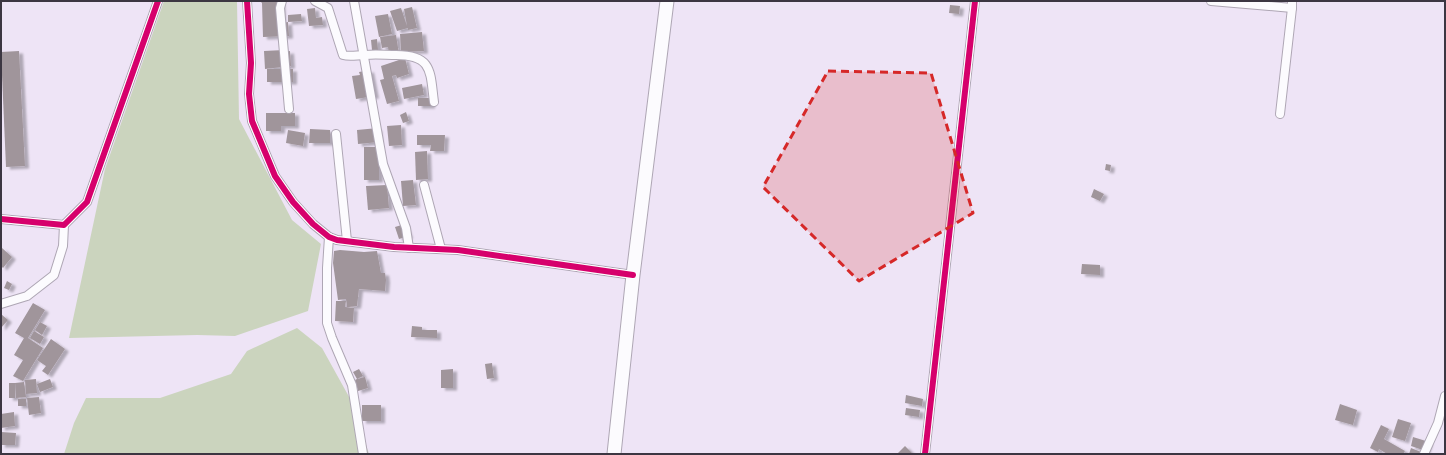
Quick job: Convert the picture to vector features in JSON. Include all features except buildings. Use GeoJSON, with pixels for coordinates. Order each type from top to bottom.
{"type":"FeatureCollection","features":[{"type":"Feature","properties":{"kind":"main road"},"geometry":{"type":"LineString","coordinates":[[614,454],[633,275],[667,1]]}},
{"type":"Feature","properties":{"kind":"street"},"geometry":{"type":"LineString","coordinates":[[1,304],[27,296],[54,275],[63,246],[64,225],[87,202],[158,1]]}},
{"type":"Feature","properties":{"kind":"street"},"geometry":{"type":"LineString","coordinates":[[247,1],[251,63],[249,94],[252,121],[275,176],[293,202],[308,219],[329,237],[347,241],[409,248],[441,249],[633,275]]}},
{"type":"Feature","properties":{"kind":"street"},"geometry":{"type":"LineString","coordinates":[[282,1],[280,8],[289,109]]}},
{"type":"Feature","properties":{"kind":"street"},"geometry":{"type":"LineString","coordinates":[[315,1],[328,8],[343,55],[410,55],[418,57],[427,68],[434,102]]}},
{"type":"Feature","properties":{"kind":"street"},"geometry":{"type":"LineString","coordinates":[[354,1],[365,55],[383,164],[406,228],[409,248]]}},
{"type":"Feature","properties":{"kind":"street"},"geometry":{"type":"LineString","coordinates":[[925,454],[975,1]]}},
{"type":"Feature","properties":{"kind":"street"},"geometry":{"type":"LineString","coordinates":[[1211,1],[1292,5],[1280,114]]}},
{"type":"Feature","properties":{"kind":"street"},"geometry":{"type":"LineString","coordinates":[[336,134],[347,241]]}},
{"type":"Feature","properties":{"kind":"street"},"geometry":{"type":"LineString","coordinates":[[424,185],[441,249]]}},
{"type":"Feature","properties":{"kind":"street"},"geometry":{"type":"LineString","coordinates":[[1,219],[64,225]]}},
{"type":"Feature","properties":{"kind":"street"},"geometry":{"type":"LineString","coordinates":[[329,237],[327,268],[327,322],[332,338],[352,385],[363,454]]}},
{"type":"Feature","properties":{"kind":"street"},"geometry":{"type":"LineString","coordinates":[[1424,454],[1438,423],[1445,396]]}},
{"type":"Feature","properties":{"kind":"highlighted area"},"geometry":{"type":"Polygon","coordinates":[[[828,71],[931,73],[973,213],[859,281],[763,187],[828,71]]]}},
{"type":"Feature","properties":{"kind":"green space"},"geometry":{"type":"Polygon","coordinates":[[[164,1],[237,1],[239,119],[292,220],[321,244],[308,311],[235,336],[197,335],[69,338],[105,169],[164,1]]]}},
{"type":"Feature","properties":{"kind":"green space"},"geometry":{"type":"Polygon","coordinates":[[[297,328],[322,348],[353,404],[369,454],[64,454],[74,423],[86,398],[160,398],[231,374],[247,351],[297,328]]]}},
{"type":"Feature","properties":{"kind":"cycle path"},"geometry":{"type":"LineString","coordinates":[[1,219],[64,225],[87,202],[158,1]]}},
{"type":"Feature","properties":{"kind":"cycle path"},"geometry":{"type":"LineString","coordinates":[[247,1],[251,63],[249,94],[252,121],[275,176],[293,202],[313,224],[329,237],[337,240],[394,247],[458,250],[633,275]]}},
{"type":"Feature","properties":{"kind":"cycle path"},"geometry":{"type":"LineString","coordinates":[[925,454],[975,1]]}}]}
